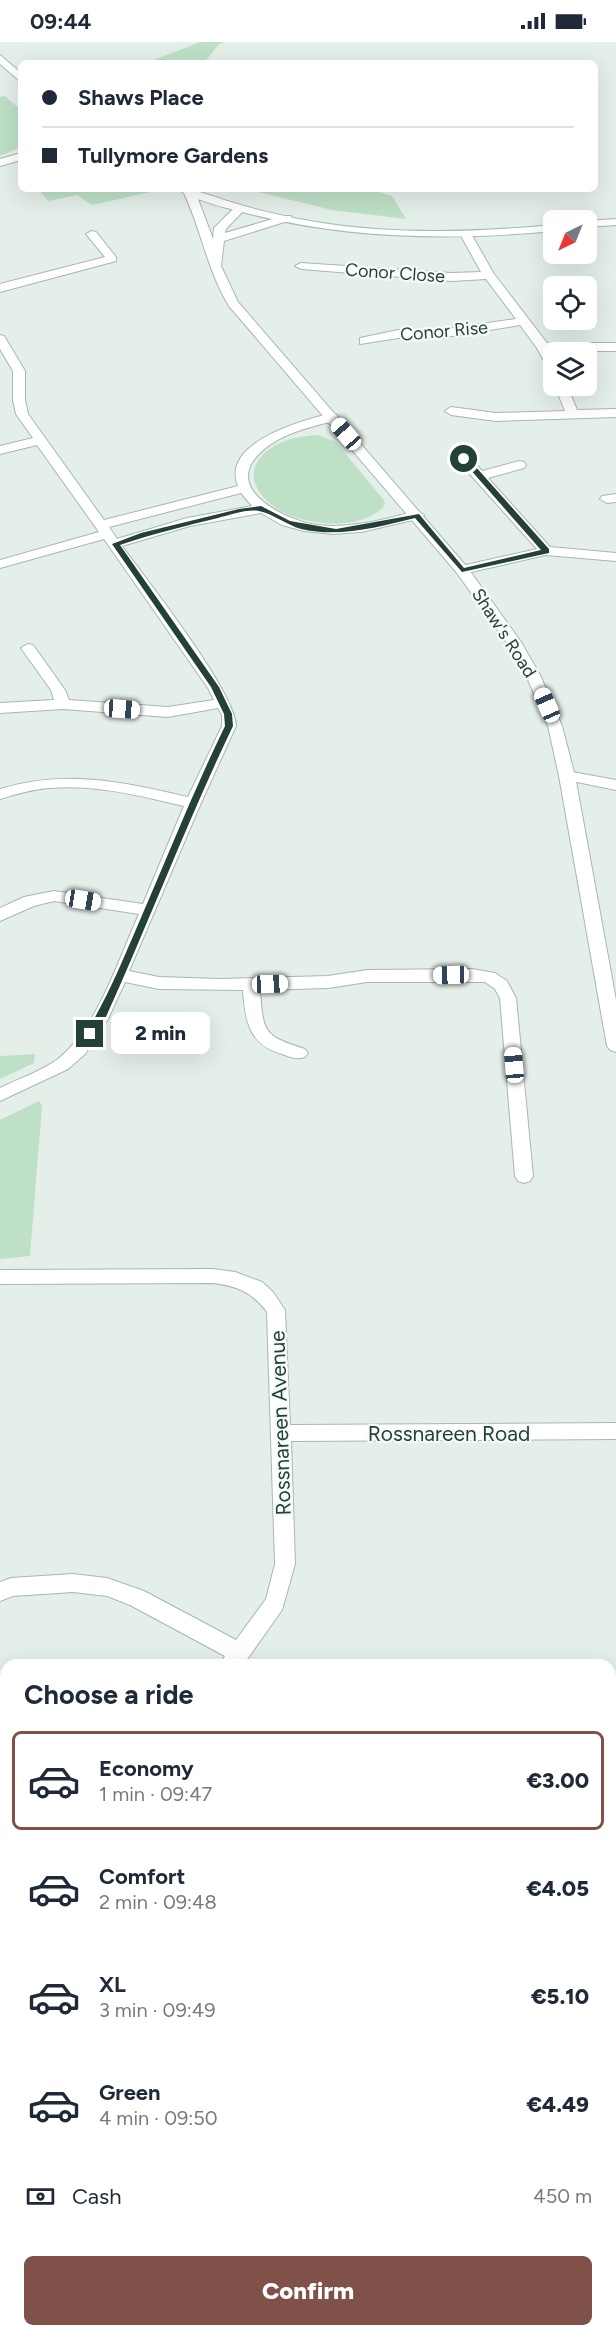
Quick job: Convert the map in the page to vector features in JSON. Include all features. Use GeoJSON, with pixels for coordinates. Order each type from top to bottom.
{"type":"FeatureCollection","features":[{"type":"Feature","properties":{"kind":"street"},"geometry":{"type":"LineString","coordinates":[[0,58],[18,75]]}},
{"type":"Feature","properties":{"kind":"street"},"geometry":{"type":"LineString","coordinates":[[0,71],[18,78]]}},
{"type":"Feature","properties":{"kind":"street"},"geometry":{"type":"LineString","coordinates":[[0,163],[18,157]]}},
{"type":"Feature","properties":{"kind":"street","name":"Shaw's Road"},"geometry":{"type":"LineString","coordinates":[[188,192],[198,210],[215,267],[233,303],[462,570],[509,634],[533,675],[555,726],[567,776],[616,1042]]}},
{"type":"Feature","properties":{"kind":"street"},"geometry":{"type":"LineString","coordinates":[[193,192],[240,208],[287,218],[374,231],[466,234],[543,229]]}},
{"type":"Feature","properties":{"kind":"street"},"geometry":{"type":"LineString","coordinates":[[215,267],[220,228],[240,208]]}},
{"type":"Feature","properties":{"kind":"street"},"geometry":{"type":"LineString","coordinates":[[220,239],[287,218]]}},
{"type":"Feature","properties":{"kind":"street"},"geometry":{"type":"LineString","coordinates":[[597,223],[616,222]]}},
{"type":"Feature","properties":{"kind":"street"},"geometry":{"type":"LineString","coordinates":[[0,288],[112,260],[92,234]]}},
{"type":"Feature","properties":{"kind":"street","name":"Conor Rise"},"geometry":{"type":"LineString","coordinates":[[466,234],[489,275],[543,347]]}},
{"type":"Feature","properties":{"kind":"street","name":"Conor Close"},"geometry":{"type":"LineString","coordinates":[[301,266],[452,277],[489,275]]}},
{"type":"Feature","properties":{"kind":"street","name":"Conor Rise"},"geometry":{"type":"LineString","coordinates":[[363,341],[398,334],[440,334],[524,321]]}},
{"type":"Feature","properties":{"kind":"street"},"geometry":{"type":"LineString","coordinates":[[0,1095],[62,1065],[79,1050],[100,1019],[149,910],[193,802],[229,726],[224,703],[22,414],[19,371],[1,342]]}},
{"type":"Feature","properties":{"kind":"street"},"geometry":{"type":"LineString","coordinates":[[597,347],[616,347]]}},
{"type":"Feature","properties":{"kind":"street"},"geometry":{"type":"LineString","coordinates":[[565,396],[572,413]]}},
{"type":"Feature","properties":{"kind":"street"},"geometry":{"type":"LineString","coordinates":[[451,411],[496,417],[616,413]]}},
{"type":"Feature","properties":{"kind":"street"},"geometry":{"type":"LineString","coordinates":[[332,417],[279,434],[259,447],[245,463],[243,470],[245,488],[261,508],[288,523],[336,531],[378,525],[417,515]]}},
{"type":"Feature","properties":{"kind":"street"},"geometry":{"type":"LineString","coordinates":[[0,450],[41,440]]}},
{"type":"Feature","properties":{"kind":"street"},"geometry":{"type":"LineString","coordinates":[[464,459],[546,551]]}},
{"type":"Feature","properties":{"kind":"street"},"geometry":{"type":"LineString","coordinates":[[479,476],[519,465]]}},
{"type":"Feature","properties":{"kind":"street"},"geometry":{"type":"LineString","coordinates":[[0,564],[108,534],[245,488]]}},
{"type":"Feature","properties":{"kind":"street"},"geometry":{"type":"LineString","coordinates":[[108,534],[144,534],[239,511],[261,508]]}},
{"type":"Feature","properties":{"kind":"street"},"geometry":{"type":"LineString","coordinates":[[462,570],[546,551],[616,557]]}},
{"type":"Feature","properties":{"kind":"street"},"geometry":{"type":"LineString","coordinates":[[28,648],[58,690],[63,705]]}},
{"type":"Feature","properties":{"kind":"street"},"geometry":{"type":"LineString","coordinates":[[0,708],[63,705],[168,712],[224,703]]}},
{"type":"Feature","properties":{"kind":"street"},"geometry":{"type":"LineString","coordinates":[[567,776],[616,785]]}},
{"type":"Feature","properties":{"kind":"street"},"geometry":{"type":"LineString","coordinates":[[0,794],[39,783],[65,780],[193,802]]}},
{"type":"Feature","properties":{"kind":"street"},"geometry":{"type":"LineString","coordinates":[[0,915],[30,901],[54,896],[149,910]]}},
{"type":"Feature","properties":{"kind":"street"},"geometry":{"type":"LineString","coordinates":[[120,975],[159,983],[251,984],[328,982],[367,976],[472,975],[489,977],[501,985],[508,998],[524,1176]]}},
{"type":"Feature","properties":{"kind":"street"},"geometry":{"type":"LineString","coordinates":[[251,984],[255,1029],[265,1040],[278,1048],[299,1053]]}},
{"type":"Feature","properties":{"kind":"street","name":"Rossnareen Avenue"},"geometry":{"type":"LineString","coordinates":[[0,1277],[28,1279],[105,1275],[208,1276],[239,1280],[256,1287],[276,1310],[285,1564],[275,1603],[236,1659]]}},
{"type":"Feature","properties":{"kind":"street","name":"Rossnareen Road"},"geometry":{"type":"LineString","coordinates":[[282,1434],[616,1431]]}},
{"type":"Feature","properties":{"kind":"street"},"geometry":{"type":"LineString","coordinates":[[0,1592],[11,1587],[73,1583],[107,1587],[137,1598],[236,1659]]}},
{"type":"Feature","properties":{"kind":"green space"},"geometry":{"type":"Polygon","coordinates":[[[200,42],[224,42],[219,44],[206,60],[154,60],[200,42]]]}},
{"type":"Feature","properties":{"kind":"green space"},"geometry":{"type":"Polygon","coordinates":[[[5,96],[18,107],[18,148],[0,156],[0,97],[5,96]]]}},
{"type":"Feature","properties":{"kind":"green space"},"geometry":{"type":"Polygon","coordinates":[[[40,192],[151,192],[92,205],[77,195],[48,201],[40,192]]]}},
{"type":"Feature","properties":{"kind":"green space"},"geometry":{"type":"Polygon","coordinates":[[[258,192],[378,192],[392,196],[406,219],[332,210],[258,192]]]}},
{"type":"Feature","properties":{"kind":"green space"},"geometry":{"type":"Polygon","coordinates":[[[318,435],[336,442],[383,499],[385,503],[382,509],[357,521],[327,523],[312,521],[286,514],[259,492],[254,472],[257,462],[266,452],[284,441],[318,435]]]}},
{"type":"Feature","properties":{"kind":"green space"},"geometry":{"type":"Polygon","coordinates":[[[35,1054],[34,1063],[0,1079],[0,1056],[35,1054]]]}},
{"type":"Feature","properties":{"kind":"green space"},"geometry":{"type":"Polygon","coordinates":[[[39,1101],[42,1106],[30,1256],[0,1259],[0,1120],[39,1101]]]}},
{"type":"Feature","properties":{"kind":"route"},"geometry":{"type":"LineString","coordinates":[[90,1034],[113,992],[193,802],[229,726],[228,714],[215,687],[116,544],[144,534],[239,511],[261,508],[288,523],[319,530],[336,531],[378,525],[417,515],[462,570],[546,551],[464,459]]}}]}
